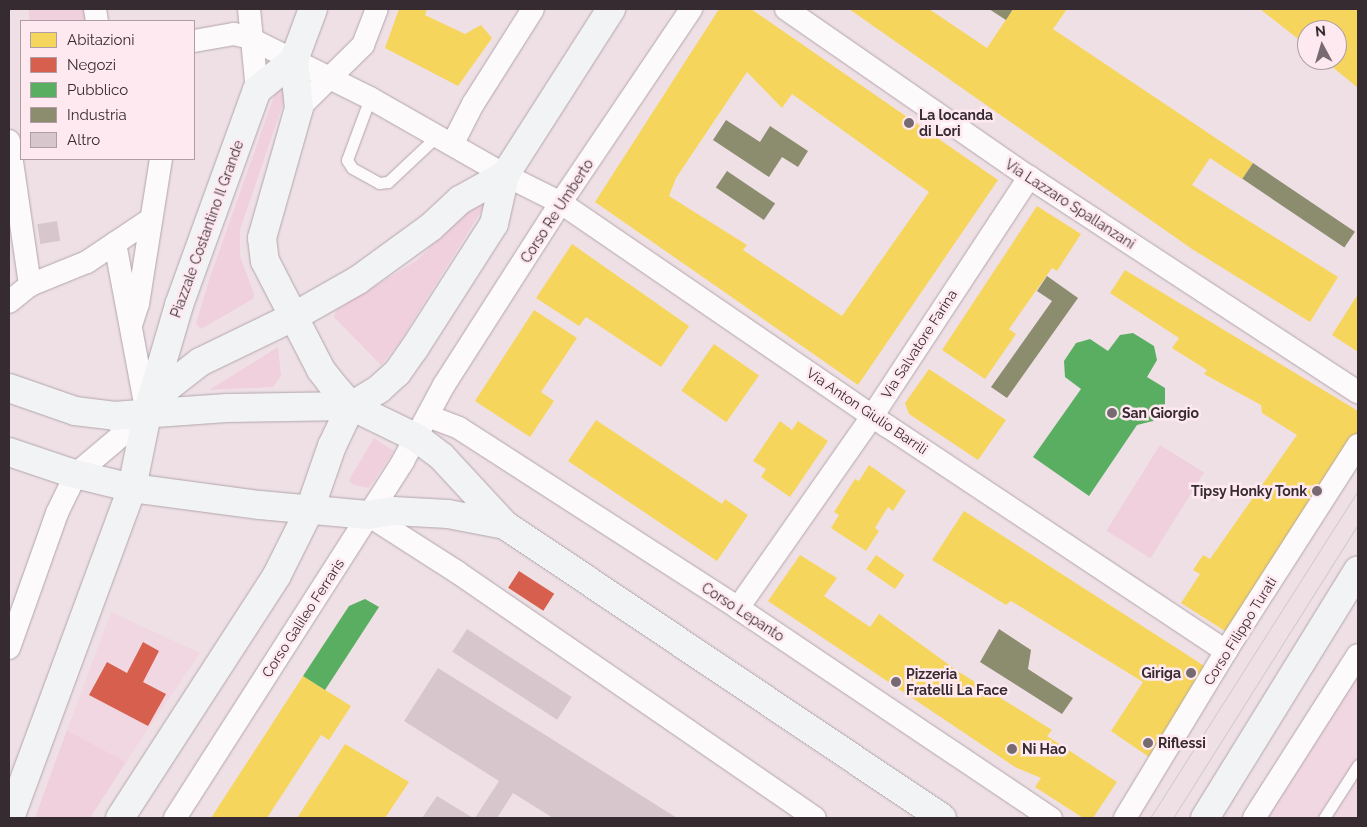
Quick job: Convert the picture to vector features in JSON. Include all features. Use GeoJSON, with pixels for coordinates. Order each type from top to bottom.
{"type":"FeatureCollection","features":[{"type":"Feature","properties":{"kind":"main road"},"geometry":{"type":"LineString","coordinates":[[313,9],[294,60],[299,108],[262,238],[266,261],[321,370],[351,406]]}},
{"type":"Feature","properties":{"kind":"main road"},"geometry":{"type":"LineString","coordinates":[[120,818],[277,575],[310,509],[332,446],[351,406],[397,374],[414,350],[494,224],[505,175],[611,9]]}},
{"type":"Feature","properties":{"kind":"main road"},"geometry":{"type":"LineString","coordinates":[[257,90],[294,60]]}},
{"type":"Feature","properties":{"kind":"main road","name":"Piazzale Costantino Il Grande"},"geometry":{"type":"LineString","coordinates":[[132,488],[147,414],[179,305],[257,90]]}},
{"type":"Feature","properties":{"kind":"main road","name":"Piazzale Costantino Il Grande"},"geometry":{"type":"LineString","coordinates":[[147,414],[168,387],[200,362],[293,317],[358,280],[431,227],[460,200],[505,175]]}},
{"type":"Feature","properties":{"kind":"main road"},"geometry":{"type":"LineString","coordinates":[[9,388],[75,411],[113,416],[228,408],[351,406],[422,427],[442,458],[505,525],[942,818]]}},
{"type":"Feature","properties":{"kind":"main road"},"geometry":{"type":"LineString","coordinates":[[9,452],[76,474],[132,488],[368,515],[393,511],[448,514],[505,525]]}},
{"type":"Feature","properties":{"kind":"main road"},"geometry":{"type":"LineString","coordinates":[[10,818],[132,488]]}},
{"type":"Feature","properties":{"kind":"main road"},"geometry":{"type":"LineString","coordinates":[[1204,818],[1358,570]]}},
{"type":"Feature","properties":{"kind":"street"},"geometry":{"type":"LineString","coordinates":[[249,9],[257,90]]}},
{"type":"Feature","properties":{"kind":"street"},"geometry":{"type":"LineString","coordinates":[[299,108],[363,45],[377,9]]}},
{"type":"Feature","properties":{"kind":"street"},"geometry":{"type":"LineString","coordinates":[[446,139],[472,104],[533,9]]}},
{"type":"Feature","properties":{"kind":"street","name":"Corso Re Umberto"},"geometry":{"type":"LineString","coordinates":[[422,427],[561,202],[690,9]]}},
{"type":"Feature","properties":{"kind":"street","name":"Via Lazzaro Spallanzani"},"geometry":{"type":"LineString","coordinates":[[786,9],[1029,177],[1358,392]]}},
{"type":"Feature","properties":{"kind":"street"},"geometry":{"type":"LineString","coordinates":[[196,45],[234,34],[252,39],[370,98],[446,139],[505,175]]}},
{"type":"Feature","properties":{"kind":"street"},"geometry":{"type":"LineString","coordinates":[[9,141],[30,285]]}},
{"type":"Feature","properties":{"kind":"street","name":"Piazzale Costantino Il Grande"},"geometry":{"type":"LineString","coordinates":[[132,322],[138,304],[161,160]]}},
{"type":"Feature","properties":{"kind":"street","name":"Via Anton Giulio Barrili"},"geometry":{"type":"LineString","coordinates":[[505,175],[561,202],[872,416],[1226,651]]}},
{"type":"Feature","properties":{"kind":"street","name":"Via Salvatore Farina"},"geometry":{"type":"LineString","coordinates":[[738,608],[872,416],[1029,177]]}},
{"type":"Feature","properties":{"kind":"street"},"geometry":{"type":"LineString","coordinates":[[9,302],[30,285],[87,262],[151,219]]}},
{"type":"Feature","properties":{"kind":"street","name":"Piazzale Costantino Il Grande"},"geometry":{"type":"LineString","coordinates":[[115,243],[125,306],[132,322],[147,414]]}},
{"type":"Feature","properties":{"kind":"street"},"geometry":{"type":"LineString","coordinates":[[9,648],[57,513],[76,474],[147,414]]}},
{"type":"Feature","properties":{"kind":"street","name":"Corso Galileo Ferraris"},"geometry":{"type":"LineString","coordinates":[[175,818],[422,427]]}},
{"type":"Feature","properties":{"kind":"street","name":"Corso Lepanto"},"geometry":{"type":"LineString","coordinates":[[422,427],[459,428],[738,608],[1051,818]]}},
{"type":"Feature","properties":{"kind":"street","name":"Corso Filippo Turati"},"geometry":{"type":"LineString","coordinates":[[1125,818],[1226,651],[1358,445]]}},
{"type":"Feature","properties":{"kind":"street"},"geometry":{"type":"LineString","coordinates":[[368,515],[457,572],[815,818]]}},
{"type":"Feature","properties":{"kind":"street"},"geometry":{"type":"LineString","coordinates":[[1254,818],[1358,656]]}},
{"type":"Feature","properties":{"kind":"lane"},"geometry":{"type":"LineString","coordinates":[[370,98],[347,160],[352,168],[379,183],[388,182],[446,139]]}},
{"type":"Feature","properties":{"kind":"lane"},"geometry":{"type":"LineString","coordinates":[[1324,818],[1358,765]]}},
{"type":"Feature","properties":{"kind":"shaded area"},"geometry":{"type":"Polygon","coordinates":[[[29,9],[90,9],[90,20],[29,20],[29,9]]]}},
{"type":"Feature","properties":{"kind":"shaded area"},"geometry":{"type":"Polygon","coordinates":[[[279,82],[289,86],[240,230],[240,256],[254,294],[253,299],[201,329],[196,324],[210,277],[279,82]]]}},
{"type":"Feature","properties":{"kind":"shaded area"},"geometry":{"type":"Polygon","coordinates":[[[476,202],[485,205],[399,343],[381,365],[334,317],[336,310],[417,260],[476,202]]]}},
{"type":"Feature","properties":{"kind":"shaded area"},"geometry":{"type":"Polygon","coordinates":[[[278,347],[281,376],[273,387],[209,390],[278,347]]]}},
{"type":"Feature","properties":{"kind":"shaded area"},"geometry":{"type":"Polygon","coordinates":[[[374,438],[394,451],[369,488],[353,485],[349,480],[374,438]]]}},
{"type":"Feature","properties":{"kind":"shaded area"},"geometry":{"type":"Polygon","coordinates":[[[1160,445],[1204,473],[1151,558],[1106,531],[1160,445]]]}},
{"type":"Feature","properties":{"kind":"shaded area"},"geometry":{"type":"Polygon","coordinates":[[[111,612],[200,653],[126,762],[67,730],[111,612]]]}},
{"type":"Feature","properties":{"kind":"shaded area"},"geometry":{"type":"Polygon","coordinates":[[[1358,666],[1358,818],[1267,818],[1358,666]]]}},
{"type":"Feature","properties":{"kind":"shaded area"},"geometry":{"type":"Polygon","coordinates":[[[67,730],[126,762],[90,818],[35,818],[67,730]]]}},
{"type":"Feature","properties":{"kind":"building: Abitazioni"},"geometry":{"type":"Polygon","coordinates":[[[399,9],[427,9],[425,15],[465,34],[481,25],[492,38],[458,86],[385,48],[399,9]]]}},
{"type":"Feature","properties":{"kind":"building: Abitazioni"},"geometry":{"type":"Polygon","coordinates":[[[719,9],[751,9],[998,180],[858,385],[595,202],[719,9]],[[747,72],[676,178],[669,196],[747,245],[743,250],[842,316],[929,192],[792,94],[782,108],[747,72]]]}},
{"type":"Feature","properties":{"kind":"building: Abitazioni"},"geometry":{"type":"Polygon","coordinates":[[[849,9],[929,9],[987,48],[1013,9],[1067,9],[1053,29],[1253,163],[1242,179],[1210,158],[1192,185],[1338,277],[1310,322],[1192,249],[849,9]]]}},
{"type":"Feature","properties":{"kind":"building: Abitazioni"},"geometry":{"type":"Polygon","coordinates":[[[1260,9],[1355,9],[1358,11],[1358,88],[1336,70],[1347,70],[1347,20],[1297,20],[1297,38],[1260,9]]]}},
{"type":"Feature","properties":{"kind":"building: Abitazioni"},"geometry":{"type":"Polygon","coordinates":[[[1037,206],[1081,234],[1057,271],[1052,268],[1009,329],[1016,334],[985,379],[942,350],[1037,206]]]}},
{"type":"Feature","properties":{"kind":"building: Abitazioni"},"geometry":{"type":"Polygon","coordinates":[[[572,244],[689,326],[661,367],[586,317],[579,326],[536,298],[572,244]]]}},
{"type":"Feature","properties":{"kind":"building: Abitazioni"},"geometry":{"type":"Polygon","coordinates":[[[1125,270],[1358,411],[1358,434],[1225,631],[1181,603],[1200,574],[1193,570],[1203,555],[1210,559],[1297,435],[1262,413],[1261,405],[1204,374],[1207,370],[1172,348],[1179,338],[1110,293],[1125,270]]]}},
{"type":"Feature","properties":{"kind":"building: Abitazioni"},"geometry":{"type":"Polygon","coordinates":[[[1358,294],[1358,352],[1332,335],[1358,294]]]}},
{"type":"Feature","properties":{"kind":"building: Abitazioni"},"geometry":{"type":"Polygon","coordinates":[[[534,310],[577,338],[541,392],[554,401],[530,437],[475,401],[534,310]]]}},
{"type":"Feature","properties":{"kind":"building: Abitazioni"},"geometry":{"type":"Polygon","coordinates":[[[714,344],[759,376],[726,422],[681,391],[714,344]]]}},
{"type":"Feature","properties":{"kind":"building: Abitazioni"},"geometry":{"type":"Polygon","coordinates":[[[929,369],[1006,420],[978,460],[909,414],[905,403],[929,369]]]}},
{"type":"Feature","properties":{"kind":"building: Abitazioni"},"geometry":{"type":"Polygon","coordinates":[[[596,420],[722,504],[725,499],[748,515],[717,561],[568,461],[596,420]]]}},
{"type":"Feature","properties":{"kind":"building: Abitazioni"},"geometry":{"type":"Polygon","coordinates":[[[780,421],[792,430],[798,421],[828,441],[790,497],[761,477],[766,469],[753,461],[780,421]]]}},
{"type":"Feature","properties":{"kind":"building: Abitazioni"},"geometry":{"type":"Polygon","coordinates":[[[869,465],[906,491],[893,511],[888,507],[875,528],[879,531],[866,551],[831,528],[839,515],[834,512],[855,479],[859,481],[869,465]]]}},
{"type":"Feature","properties":{"kind":"building: Abitazioni"},"geometry":{"type":"Polygon","coordinates":[[[964,511],[1209,669],[1149,757],[1111,731],[1143,682],[1011,601],[1006,605],[932,560],[964,511]]]}},
{"type":"Feature","properties":{"kind":"building: Abitazioni"},"geometry":{"type":"Polygon","coordinates":[[[800,555],[837,578],[824,596],[870,627],[879,614],[959,672],[1052,730],[1047,736],[1117,782],[1093,818],[1083,818],[1035,787],[1041,778],[1015,767],[768,601],[800,555]]]}},
{"type":"Feature","properties":{"kind":"building: Abitazioni"},"geometry":{"type":"Polygon","coordinates":[[[876,555],[905,575],[895,589],[866,569],[876,555]]]}},
{"type":"Feature","properties":{"kind":"building: Abitazioni"},"geometry":{"type":"Polygon","coordinates":[[[303,676],[351,706],[329,740],[321,735],[267,818],[211,818],[303,676]]]}},
{"type":"Feature","properties":{"kind":"building: Abitazioni"},"geometry":{"type":"Polygon","coordinates":[[[345,744],[409,782],[385,818],[297,818],[345,744]]]}},
{"type":"Feature","properties":{"kind":"building: Negozi"},"geometry":{"type":"Polygon","coordinates":[[[519,571],[554,594],[543,611],[508,588],[519,571]]]}},
{"type":"Feature","properties":{"kind":"building: Negozi"},"geometry":{"type":"Polygon","coordinates":[[[143,642],[159,651],[143,682],[166,694],[148,726],[89,695],[107,662],[127,673],[143,642]]]}},
{"type":"Feature","properties":{"kind":"building: Pubblico","name":"San Giorgio"},"geometry":{"type":"Polygon","coordinates":[[[1133,333],[1154,346],[1157,360],[1147,377],[1165,388],[1165,404],[1153,421],[1137,425],[1089,496],[1033,457],[1081,389],[1065,377],[1064,361],[1076,343],[1090,339],[1108,351],[1120,335],[1133,333]]]}},
{"type":"Feature","properties":{"kind":"building: Pubblico"},"geometry":{"type":"Polygon","coordinates":[[[365,599],[379,607],[325,690],[303,676],[349,606],[365,599]]]}},
{"type":"Feature","properties":{"kind":"building: Industria"},"geometry":{"type":"Polygon","coordinates":[[[989,9],[1013,9],[1006,20],[989,9]]]}},
{"type":"Feature","properties":{"kind":"building: Industria"},"geometry":{"type":"Polygon","coordinates":[[[726,120],[760,142],[770,126],[808,151],[798,167],[782,157],[769,177],[713,140],[726,120]]]}},
{"type":"Feature","properties":{"kind":"building: Industria"},"geometry":{"type":"Polygon","coordinates":[[[1253,163],[1355,232],[1344,248],[1242,179],[1253,163]]]}},
{"type":"Feature","properties":{"kind":"building: Industria"},"geometry":{"type":"Polygon","coordinates":[[[727,171],[775,203],[764,220],[716,188],[727,171]]]}},
{"type":"Feature","properties":{"kind":"building: Industria"},"geometry":{"type":"Polygon","coordinates":[[[1047,276],[1078,298],[1007,398],[991,387],[1052,301],[1037,291],[1047,276]]]}},
{"type":"Feature","properties":{"kind":"building: Industria"},"geometry":{"type":"Polygon","coordinates":[[[999,629],[1031,650],[1028,669],[1073,698],[1062,714],[980,662],[999,629]]]}},
{"type":"Feature","properties":{"kind":"building: Altro"},"geometry":{"type":"Polygon","coordinates":[[[57,221],[60,241],[40,244],[37,224],[57,221]]]}},
{"type":"Feature","properties":{"kind":"building: Altro"},"geometry":{"type":"Polygon","coordinates":[[[467,629],[572,697],[557,720],[452,652],[467,629]]]}},
{"type":"Feature","properties":{"kind":"building: Altro"},"geometry":{"type":"Polygon","coordinates":[[[438,668],[677,818],[553,818],[513,793],[497,818],[475,818],[499,781],[404,721],[438,668]]]}},
{"type":"Feature","properties":{"kind":"building: Altro"},"geometry":{"type":"Polygon","coordinates":[[[437,796],[473,818],[422,818],[437,796]]]}},
{"type":"Feature","properties":{"kind":"tram line"},"geometry":{"type":"LineString","coordinates":[[1150,818],[1358,490]]}},
{"type":"Feature","properties":{"kind":"tram line"},"geometry":{"type":"LineString","coordinates":[[1173,818],[1358,524]]}},
{"type":"Feature","properties":{"kind":"place","name":"La locanda di Lori"},"geometry":{"type":"Point","coordinates":[909,123]}},
{"type":"Feature","properties":{"kind":"place","name":"San Giorgio"},"geometry":{"type":"Point","coordinates":[1112,413]}},
{"type":"Feature","properties":{"kind":"place","name":"Tipsy Honky Tonk"},"geometry":{"type":"Point","coordinates":[1317,491]}},
{"type":"Feature","properties":{"kind":"place","name":"Giriga"},"geometry":{"type":"Point","coordinates":[1191,673]}},
{"type":"Feature","properties":{"kind":"place","name":"Pizzeria Fratelli La Face"},"geometry":{"type":"Point","coordinates":[896,682]}},
{"type":"Feature","properties":{"kind":"place","name":"Riflessi"},"geometry":{"type":"Point","coordinates":[1148,743]}},
{"type":"Feature","properties":{"kind":"place","name":"Ni Hao"},"geometry":{"type":"Point","coordinates":[1012,749]}}]}
